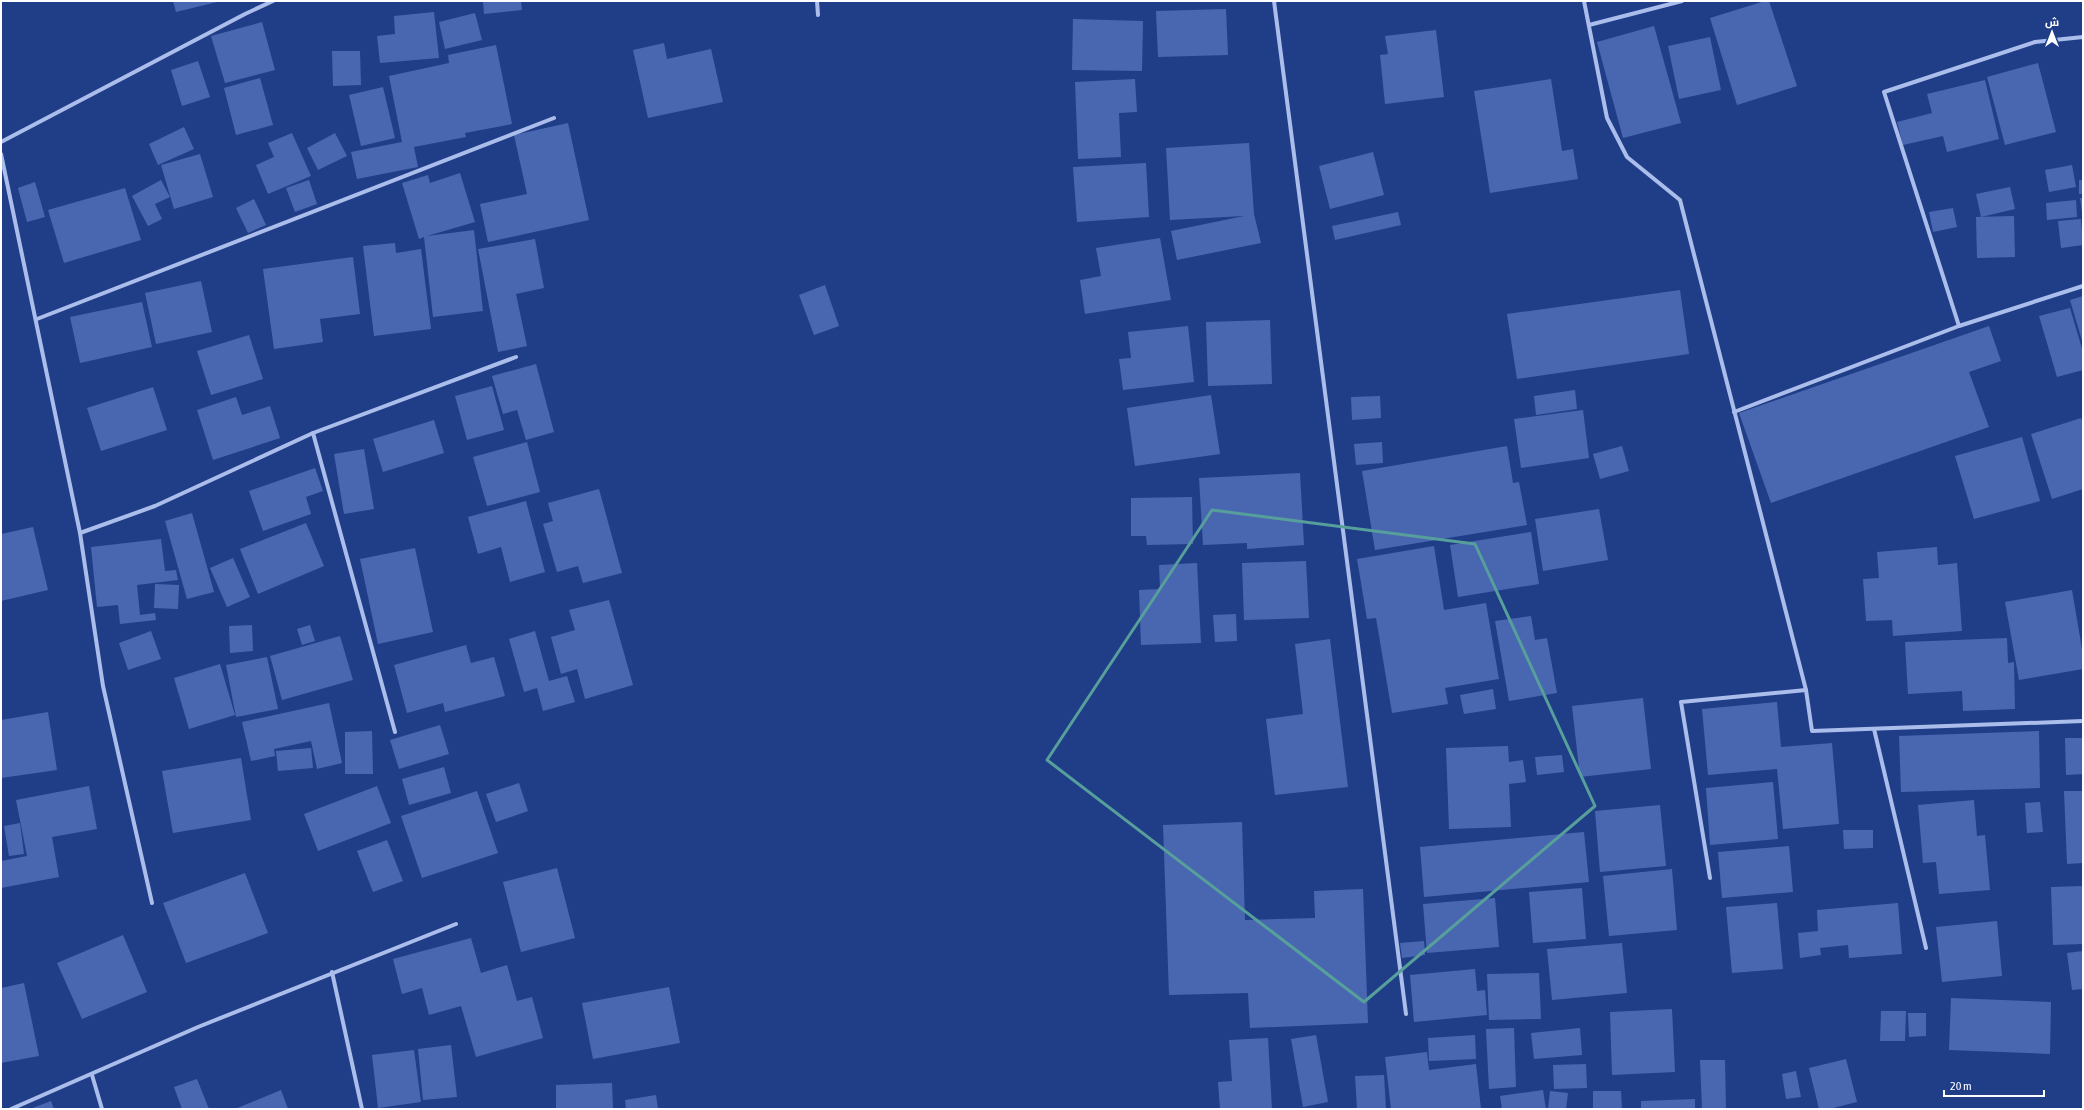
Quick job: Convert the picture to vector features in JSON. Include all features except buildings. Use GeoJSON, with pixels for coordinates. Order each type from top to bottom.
{"type":"FeatureCollection","features":[{"type":"Feature","properties":{"kind":"street"},"geometry":{"type":"LineString","coordinates":[[1,142],[244,14],[273,1]]}},
{"type":"Feature","properties":{"kind":"street"},"geometry":{"type":"LineString","coordinates":[[817,1],[818,15]]}},
{"type":"Feature","properties":{"kind":"street"},"geometry":{"type":"LineString","coordinates":[[1274,1],[1406,1014]]}},
{"type":"Feature","properties":{"kind":"street"},"geometry":{"type":"LineString","coordinates":[[1584,1],[1607,118],[1626,157],[1680,200],[1806,690],[1812,731],[2083,721]]}},
{"type":"Feature","properties":{"kind":"street"},"geometry":{"type":"LineString","coordinates":[[1589,25],[1682,1]]}},
{"type":"Feature","properties":{"kind":"street"},"geometry":{"type":"LineString","coordinates":[[1959,326],[1884,92],[2035,42],[2083,37]]}},
{"type":"Feature","properties":{"kind":"street"},"geometry":{"type":"LineString","coordinates":[[37,319],[554,118]]}},
{"type":"Feature","properties":{"kind":"street"},"geometry":{"type":"LineString","coordinates":[[1,154],[37,319],[80,533],[103,686],[152,903]]}},
{"type":"Feature","properties":{"kind":"street"},"geometry":{"type":"LineString","coordinates":[[1734,412],[1959,326],[2083,286]]}},
{"type":"Feature","properties":{"kind":"street"},"geometry":{"type":"LineString","coordinates":[[80,533],[155,506],[313,433],[516,357]]}},
{"type":"Feature","properties":{"kind":"street"},"geometry":{"type":"LineString","coordinates":[[313,433],[394,732]]}},
{"type":"Feature","properties":{"kind":"street"},"geometry":{"type":"LineString","coordinates":[[1710,878],[1681,702],[1806,690]]}},
{"type":"Feature","properties":{"kind":"street"},"geometry":{"type":"LineString","coordinates":[[1874,729],[1926,948]]}},
{"type":"Feature","properties":{"kind":"street"},"geometry":{"type":"LineString","coordinates":[[11,1109],[92,1075],[198,1027],[332,972],[456,924]]}},
{"type":"Feature","properties":{"kind":"street"},"geometry":{"type":"LineString","coordinates":[[332,972],[362,1109]]}},
{"type":"Feature","properties":{"kind":"street"},"geometry":{"type":"LineString","coordinates":[[92,1075],[102,1109]]}},
{"type":"Feature","properties":{"kind":"highlighted area"},"geometry":{"type":"Polygon","coordinates":[[[1212,510],[1475,544],[1595,806],[1364,1002],[1047,760],[1212,510]]]}}]}
